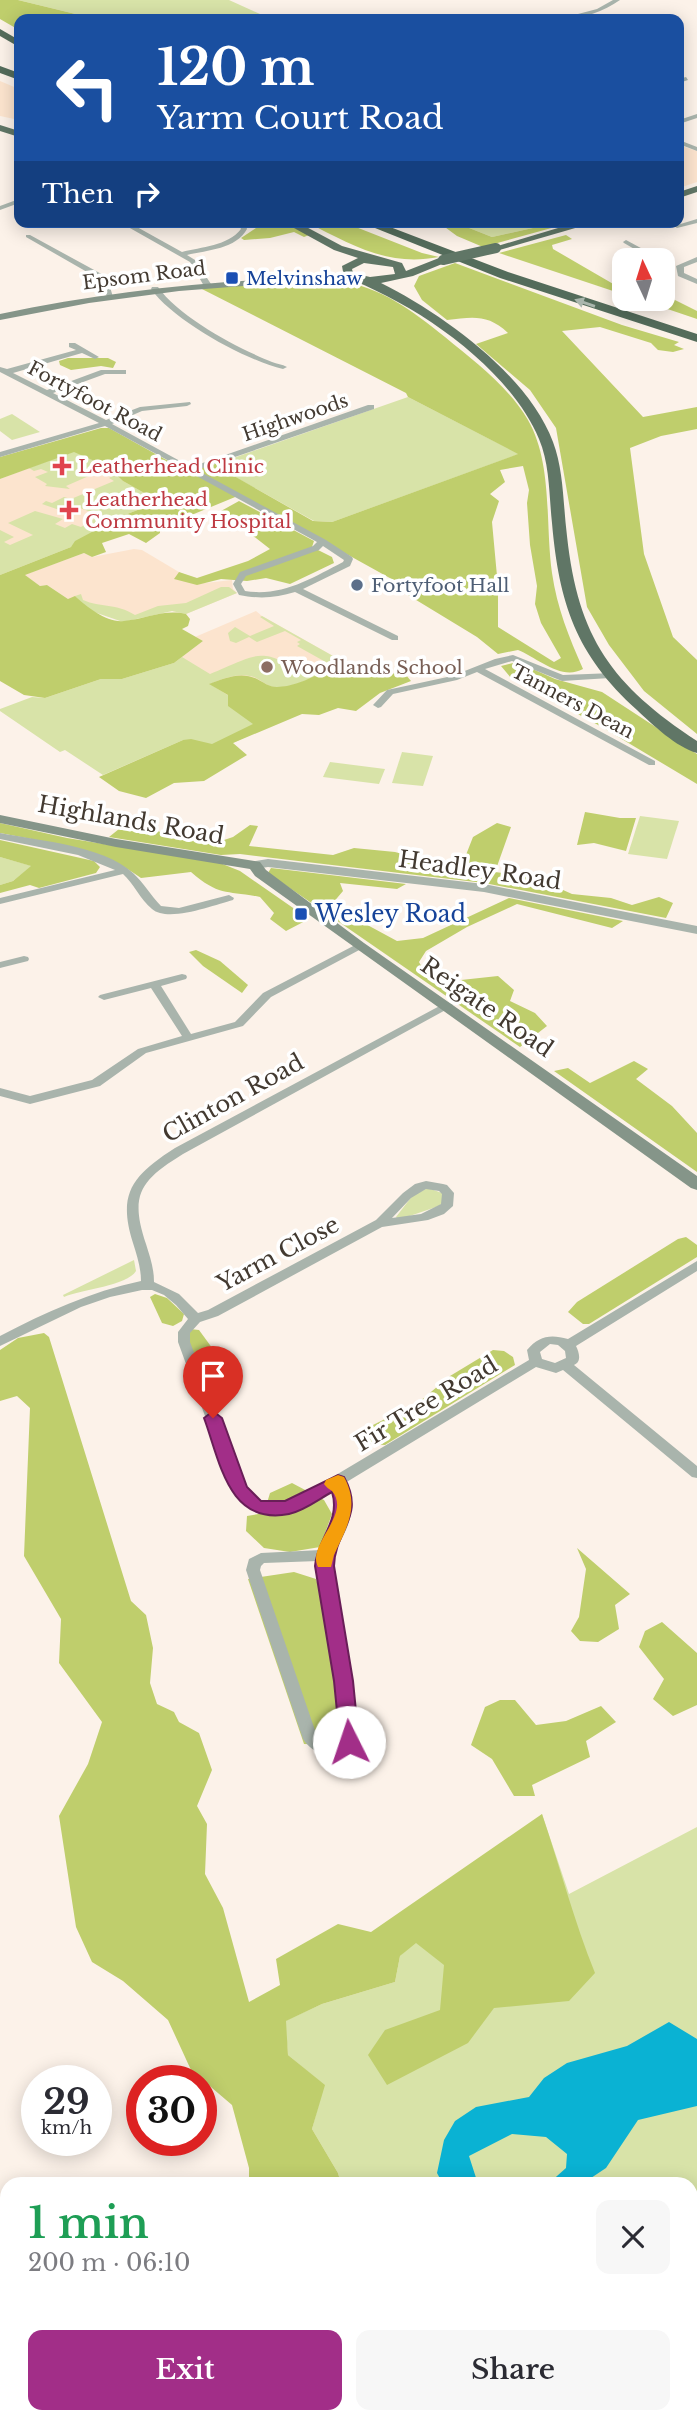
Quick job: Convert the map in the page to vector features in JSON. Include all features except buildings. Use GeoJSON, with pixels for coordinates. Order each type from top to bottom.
{"type":"FeatureCollection","features":[{"type":"Feature","properties":{"kind":"highway"},"geometry":{"type":"LineString","coordinates":[[300,228],[338,248],[375,260],[394,263],[443,260]]}},
{"type":"Feature","properties":{"kind":"highway"},"geometry":{"type":"LineString","coordinates":[[382,228],[563,295],[697,338]]}},
{"type":"Feature","properties":{"kind":"highway"},"geometry":{"type":"LineString","coordinates":[[418,228],[523,268],[697,324]]}},
{"type":"Feature","properties":{"kind":"highway"},"geometry":{"type":"LineString","coordinates":[[364,281],[387,280],[443,260],[569,228]]}},
{"type":"Feature","properties":{"kind":"highway"},"geometry":{"type":"LineString","coordinates":[[338,248],[348,275],[415,304],[509,383],[535,416],[550,454],[565,576],[571,602],[587,642],[610,675],[659,721],[697,748]]}},
{"type":"Feature","properties":{"kind":"highway"},"geometry":{"type":"LineString","coordinates":[[347,267],[375,260]]}},
{"type":"Feature","properties":{"kind":"highway"},"geometry":{"type":"LineString","coordinates":[[394,263],[401,268],[400,274],[415,304]]}},
{"type":"Feature","properties":{"kind":"main road","name":"Epsom Road"},"geometry":{"type":"LineString","coordinates":[[294,279],[347,267]]}},
{"type":"Feature","properties":{"kind":"main road","name":"Epsom Road"},"geometry":{"type":"LineString","coordinates":[[0,317],[155,289],[294,279],[364,281]]}},
{"type":"Feature","properties":{"kind":"main road","name":"Highlands Road"},"geometry":{"type":"LineString","coordinates":[[0,819],[116,843],[255,864]]}},
{"type":"Feature","properties":{"kind":"main road","name":"Reigate Road"},"geometry":{"type":"LineString","coordinates":[[255,864],[260,873],[359,946],[447,1005],[697,1184]]}},
{"type":"Feature","properties":{"kind":"street"},"geometry":{"type":"LineString","coordinates":[[583,14],[599,10],[617,0]]}},
{"type":"Feature","properties":{"kind":"street"},"geometry":{"type":"LineString","coordinates":[[133,228],[197,264],[207,284]]}},
{"type":"Feature","properties":{"kind":"street"},"geometry":{"type":"LineString","coordinates":[[182,254],[235,239],[244,228]]}},
{"type":"Feature","properties":{"kind":"street"},"geometry":{"type":"LineString","coordinates":[[28,236],[104,279],[110,295]]}},
{"type":"Feature","properties":{"kind":"street"},"geometry":{"type":"LineString","coordinates":[[626,242],[637,248]]}},
{"type":"Feature","properties":{"kind":"street"},"geometry":{"type":"LineString","coordinates":[[676,265],[697,259]]}},
{"type":"Feature","properties":{"kind":"street"},"geometry":{"type":"LineString","coordinates":[[680,266],[681,274],[697,282]]}},
{"type":"Feature","properties":{"kind":"street"},"geometry":{"type":"LineString","coordinates":[[155,289],[161,300],[179,315],[270,364],[283,367]]}},
{"type":"Feature","properties":{"kind":"street"},"geometry":{"type":"LineString","coordinates":[[72,345],[95,356]]}},
{"type":"Feature","properties":{"kind":"street"},"geometry":{"type":"LineString","coordinates":[[3,370],[82,351]]}},
{"type":"Feature","properties":{"kind":"street","name":"Fortyfoot Road"},"geometry":{"type":"LineString","coordinates":[[3,370],[323,542],[350,562],[282,594],[262,597],[242,593],[237,584],[243,575],[316,548],[323,542]]}},
{"type":"Feature","properties":{"kind":"street"},"geometry":{"type":"LineString","coordinates":[[46,393],[104,372],[123,372]]}},
{"type":"Feature","properties":{"kind":"street"},"geometry":{"type":"LineString","coordinates":[[0,455],[97,427],[150,407],[187,404]]}},
{"type":"Feature","properties":{"kind":"street","name":"Highwoods"},"geometry":{"type":"LineString","coordinates":[[190,470],[371,407]]}},
{"type":"Feature","properties":{"kind":"street"},"geometry":{"type":"LineString","coordinates":[[295,588],[395,638]]}},
{"type":"Feature","properties":{"kind":"street","name":"Tanners Dean"},"geometry":{"type":"LineString","coordinates":[[378,705],[390,692],[454,678],[513,658],[562,678],[610,675]]}},
{"type":"Feature","properties":{"kind":"street","name":"Tanners Dean"},"geometry":{"type":"LineString","coordinates":[[479,670],[652,763]]}},
{"type":"Feature","properties":{"kind":"street"},"geometry":{"type":"LineString","coordinates":[[0,836],[98,858],[138,881],[152,904],[168,912],[229,898]]}},
{"type":"Feature","properties":{"kind":"street","name":"Headley Road"},"geometry":{"type":"LineString","coordinates":[[255,864],[268,863],[484,888],[697,930]]}},
{"type":"Feature","properties":{"kind":"street"},"geometry":{"type":"LineString","coordinates":[[0,901],[124,871]]}},
{"type":"Feature","properties":{"kind":"street"},"geometry":{"type":"LineString","coordinates":[[0,1093],[30,1100],[96,1083],[142,1051],[239,1024],[267,995],[359,946]]}},
{"type":"Feature","properties":{"kind":"street"},"geometry":{"type":"LineString","coordinates":[[0,965],[24,959]]}},
{"type":"Feature","properties":{"kind":"street"},"geometry":{"type":"LineString","coordinates":[[104,997],[182,977]]}},
{"type":"Feature","properties":{"kind":"street"},"geometry":{"type":"LineString","coordinates":[[154,984],[189,1039]]}},
{"type":"Feature","properties":{"kind":"street","name":"Clinton Road"},"geometry":{"type":"LineString","coordinates":[[147,1285],[148,1273],[136,1233],[131,1200],[142,1176],[178,1151],[447,1005]]}},
{"type":"Feature","properties":{"kind":"street","name":"Yarm Close"},"geometry":{"type":"LineString","coordinates":[[195,1319],[213,1313],[380,1223],[417,1187],[435,1186],[448,1193],[447,1206],[440,1211],[404,1222],[380,1223]]}},
{"type":"Feature","properties":{"kind":"street"},"geometry":{"type":"LineString","coordinates":[[568,1345],[697,1265]]}},
{"type":"Feature","properties":{"kind":"street"},"geometry":{"type":"LineString","coordinates":[[0,1342],[77,1302],[147,1285],[166,1291],[180,1301],[195,1319]]}},
{"type":"Feature","properties":{"kind":"street","name":"Fir Tree Road"},"geometry":{"type":"LineString","coordinates":[[195,1319],[184,1332],[184,1342],[239,1490],[255,1506],[266,1509],[288,1508],[338,1481],[537,1361]]}},
{"type":"Feature","properties":{"kind":"street"},"geometry":{"type":"LineString","coordinates":[[566,1366],[573,1356],[568,1345],[554,1340],[541,1342],[534,1350],[537,1361],[550,1368],[566,1366],[697,1474]]}},
{"type":"Feature","properties":{"kind":"street"},"geometry":{"type":"LineString","coordinates":[[325,1555],[261,1558],[254,1563],[253,1570],[311,1739],[325,1751],[335,1751],[343,1749],[349,1742],[350,1734],[325,1555],[343,1518],[345,1505],[338,1481]]}},
{"type":"Feature","properties":{"kind":"shaded area"},"geometry":{"type":"Polygon","coordinates":[[[0,81],[14,87],[14,119],[0,116],[0,81]]]}},
{"type":"Feature","properties":{"kind":"shaded area"},"geometry":{"type":"Polygon","coordinates":[[[684,147],[697,151],[697,182],[684,186],[684,147]]]}},
{"type":"Feature","properties":{"kind":"shaded area","name":"Leatherhead Community Hospital"},"geometry":{"type":"Polygon","coordinates":[[[74,451],[108,467],[155,499],[0,575],[0,479],[74,451]]]}},
{"type":"Feature","properties":{"kind":"shaded area"},"geometry":{"type":"Polygon","coordinates":[[[142,550],[189,578],[205,583],[232,580],[233,589],[237,593],[186,614],[172,611],[139,617],[68,599],[47,585],[40,586],[24,575],[84,553],[92,557],[142,550]]]}},
{"type":"Feature","properties":{"kind":"shaded area","name":"Woodlands School"},"geometry":{"type":"Polygon","coordinates":[[[256,611],[356,669],[274,724],[174,663],[203,641],[195,637],[256,611]]]}},
{"type":"Feature","properties":{"kind":"green space"},"geometry":{"type":"Polygon","coordinates":[[[0,0],[18,0],[75,14],[14,14],[14,27],[0,19],[0,0]]]}},
{"type":"Feature","properties":{"kind":"green space"},"geometry":{"type":"Polygon","coordinates":[[[18,0],[229,0],[260,14],[75,14],[18,0]]]}},
{"type":"Feature","properties":{"kind":"green space"},"geometry":{"type":"Polygon","coordinates":[[[256,228],[294,228],[309,235],[304,237],[294,232],[270,238],[241,238],[256,228]]]}},
{"type":"Feature","properties":{"kind":"green space"},"geometry":{"type":"Polygon","coordinates":[[[319,228],[358,228],[439,257],[402,259],[370,252],[319,228]]]}},
{"type":"Feature","properties":{"kind":"green space"},"geometry":{"type":"Polygon","coordinates":[[[446,228],[469,228],[492,237],[533,228],[552,228],[483,247],[457,236],[446,228]]]}},
{"type":"Feature","properties":{"kind":"green space"},"geometry":{"type":"Polygon","coordinates":[[[469,228],[533,228],[492,237],[469,228]]]}},
{"type":"Feature","properties":{"kind":"green space"},"geometry":{"type":"Polygon","coordinates":[[[566,235],[572,239],[552,245],[553,249],[612,283],[612,291],[499,253],[566,235]]]}},
{"type":"Feature","properties":{"kind":"green space"},"geometry":{"type":"Polygon","coordinates":[[[455,263],[622,325],[679,342],[674,345],[684,349],[673,352],[658,350],[651,343],[600,327],[562,331],[643,417],[697,407],[697,429],[661,436],[630,448],[644,554],[673,637],[697,660],[697,734],[644,691],[609,645],[587,607],[556,428],[530,390],[476,344],[508,333],[494,323],[480,318],[447,320],[422,300],[414,286],[419,276],[455,263]]]}},
{"type":"Feature","properties":{"kind":"green space"},"geometry":{"type":"Polygon","coordinates":[[[338,281],[368,288],[395,301],[420,318],[501,385],[520,408],[536,437],[545,475],[554,586],[564,622],[583,669],[575,672],[558,670],[518,650],[498,654],[477,637],[403,592],[406,587],[240,495],[160,528],[160,533],[146,543],[129,534],[102,543],[106,552],[92,557],[84,553],[25,575],[40,586],[47,585],[68,599],[75,596],[104,617],[118,621],[162,613],[186,614],[190,619],[188,626],[182,629],[203,641],[174,663],[122,679],[101,679],[45,698],[24,695],[0,681],[0,575],[71,547],[75,541],[122,516],[153,504],[155,499],[123,481],[108,467],[74,452],[0,479],[0,457],[109,428],[188,472],[222,462],[227,467],[227,472],[313,521],[332,522],[518,454],[408,397],[406,393],[198,287],[338,281]],[[523,466],[500,470],[505,482],[490,494],[499,501],[492,522],[498,587],[498,627],[554,662],[561,658],[541,623],[535,604],[537,586],[530,545],[527,503],[529,490],[523,466]]]}},
{"type":"Feature","properties":{"kind":"green space"},"geometry":{"type":"Polygon","coordinates":[[[676,300],[697,311],[697,319],[676,312],[676,300]]]}},
{"type":"Feature","properties":{"kind":"green space"},"geometry":{"type":"Polygon","coordinates":[[[68,358],[108,358],[116,362],[113,368],[101,366],[71,370],[60,365],[59,361],[68,358]]]}},
{"type":"Feature","properties":{"kind":"green space"},"geometry":{"type":"Polygon","coordinates":[[[408,397],[519,454],[332,522],[314,521],[226,472],[227,467],[222,462],[408,397]]]}},
{"type":"Feature","properties":{"kind":"green space"},"geometry":{"type":"Polygon","coordinates":[[[12,414],[40,432],[12,440],[0,431],[0,419],[12,414]]]}},
{"type":"Feature","properties":{"kind":"green space","name":"Leatherhead Community Hospital"},"geometry":{"type":"Polygon","coordinates":[[[74,451],[108,467],[123,481],[155,499],[153,504],[122,516],[71,547],[0,575],[0,530],[14,537],[4,542],[10,545],[33,535],[8,523],[35,511],[63,519],[55,524],[65,528],[72,524],[81,527],[94,519],[85,516],[91,512],[80,508],[71,514],[42,504],[64,497],[71,499],[114,481],[109,478],[114,475],[98,472],[66,486],[70,489],[45,486],[47,484],[35,477],[48,472],[29,468],[74,451]]]}},
{"type":"Feature","properties":{"kind":"green space"},"geometry":{"type":"Polygon","coordinates":[[[239,501],[314,541],[312,547],[332,557],[334,563],[290,584],[266,578],[247,581],[221,579],[197,585],[174,579],[179,572],[197,578],[248,561],[270,549],[221,511],[239,501]]]}},
{"type":"Feature","properties":{"kind":"green space"},"geometry":{"type":"Polygon","coordinates":[[[221,587],[229,587],[237,593],[186,614],[172,611],[123,622],[91,611],[75,596],[81,594],[83,600],[135,615],[158,606],[186,603],[221,587]]]}},
{"type":"Feature","properties":{"kind":"green space"},"geometry":{"type":"Polygon","coordinates":[[[260,617],[349,665],[284,687],[271,686],[254,677],[243,675],[210,684],[274,724],[207,755],[183,740],[103,775],[65,750],[60,752],[0,711],[32,697],[45,698],[101,679],[122,679],[174,663],[182,657],[210,674],[250,657],[260,656],[279,660],[307,675],[331,665],[297,646],[300,644],[297,642],[301,640],[285,631],[257,642],[249,637],[236,643],[230,641],[228,633],[235,627],[250,636],[274,626],[260,617]]]}},
{"type":"Feature","properties":{"kind":"green space"},"geometry":{"type":"Polygon","coordinates":[[[517,662],[555,679],[602,692],[697,754],[697,784],[600,726],[511,678],[501,666],[517,662]]]}},
{"type":"Feature","properties":{"kind":"green space"},"geometry":{"type":"Polygon","coordinates":[[[349,665],[356,669],[406,675],[411,681],[380,693],[356,711],[338,708],[319,715],[302,714],[233,743],[247,755],[204,781],[174,783],[146,798],[119,791],[99,777],[183,740],[212,744],[253,724],[228,706],[228,695],[209,684],[233,676],[245,676],[271,686],[287,686],[349,665]]]}},
{"type":"Feature","properties":{"kind":"green space"},"geometry":{"type":"Polygon","coordinates":[[[402,752],[433,756],[423,786],[392,783],[402,752]]]}},
{"type":"Feature","properties":{"kind":"green space"},"geometry":{"type":"Polygon","coordinates":[[[330,762],[385,769],[379,784],[323,777],[330,762]]]}},
{"type":"Feature","properties":{"kind":"green space"},"geometry":{"type":"Polygon","coordinates":[[[585,812],[636,818],[626,851],[594,843],[577,845],[585,812]]]}},
{"type":"Feature","properties":{"kind":"green space"},"geometry":{"type":"Polygon","coordinates":[[[640,816],[679,821],[667,859],[628,854],[640,816]]]}},
{"type":"Feature","properties":{"kind":"green space"},"geometry":{"type":"Polygon","coordinates":[[[0,823],[67,838],[220,863],[240,871],[309,919],[286,931],[270,919],[274,913],[260,897],[217,889],[191,872],[141,878],[91,853],[0,833],[0,823]]]}},
{"type":"Feature","properties":{"kind":"green space"},"geometry":{"type":"Polygon","coordinates":[[[497,823],[511,827],[495,872],[534,877],[572,894],[611,898],[632,905],[659,897],[673,903],[666,918],[484,883],[240,854],[221,855],[109,837],[119,829],[142,829],[221,841],[233,837],[250,825],[258,826],[249,846],[333,855],[354,848],[395,852],[432,862],[462,865],[473,837],[497,823]]]}},
{"type":"Feature","properties":{"kind":"green space"},"geometry":{"type":"Polygon","coordinates":[[[0,840],[94,861],[100,867],[96,873],[39,888],[30,885],[0,893],[0,885],[13,881],[31,866],[0,857],[0,840]]]}},
{"type":"Feature","properties":{"kind":"green space"},"geometry":{"type":"Polygon","coordinates":[[[0,857],[32,866],[13,881],[0,885],[0,857]]]}},
{"type":"Feature","properties":{"kind":"green space"},"geometry":{"type":"Polygon","coordinates":[[[271,868],[406,884],[397,889],[340,883],[343,891],[332,904],[347,917],[397,941],[423,938],[509,898],[623,921],[612,928],[517,904],[467,927],[426,951],[419,962],[425,973],[460,992],[471,987],[461,980],[498,976],[514,990],[510,1001],[535,1013],[547,1026],[520,1047],[268,873],[271,868]]]}},
{"type":"Feature","properties":{"kind":"green space"},"geometry":{"type":"Polygon","coordinates":[[[196,950],[220,961],[248,985],[242,993],[203,966],[189,952],[196,950]]]}},
{"type":"Feature","properties":{"kind":"green space"},"geometry":{"type":"Polygon","coordinates":[[[634,1061],[648,1069],[636,1079],[672,1106],[697,1133],[697,1172],[554,1071],[568,1068],[590,1083],[634,1061]]]}},
{"type":"Feature","properties":{"kind":"green space"},"geometry":{"type":"Polygon","coordinates":[[[428,1188],[442,1193],[443,1202],[439,1206],[398,1220],[396,1217],[413,1195],[428,1188]]]}},
{"type":"Feature","properties":{"kind":"green space"},"geometry":{"type":"Polygon","coordinates":[[[686,1237],[697,1245],[697,1257],[589,1324],[583,1324],[568,1312],[577,1302],[678,1239],[686,1237]]]}},
{"type":"Feature","properties":{"kind":"green space"},"geometry":{"type":"Polygon","coordinates":[[[134,1260],[136,1271],[131,1276],[114,1284],[64,1297],[63,1295],[134,1260]]]}},
{"type":"Feature","properties":{"kind":"green space"},"geometry":{"type":"Polygon","coordinates":[[[155,1294],[167,1298],[184,1314],[182,1321],[173,1326],[162,1323],[150,1297],[155,1294]]]}},
{"type":"Feature","properties":{"kind":"green space"},"geometry":{"type":"Polygon","coordinates":[[[190,1329],[199,1330],[218,1356],[222,1370],[210,1381],[201,1381],[185,1336],[190,1329]]]}},
{"type":"Feature","properties":{"kind":"green space"},"geometry":{"type":"Polygon","coordinates":[[[44,1333],[49,1337],[131,1601],[146,1615],[153,1648],[150,1683],[157,1704],[174,1712],[179,1722],[199,1733],[212,1770],[197,1806],[207,1824],[205,1874],[223,1908],[249,2002],[280,1985],[276,1959],[338,1924],[371,1932],[542,1814],[595,1973],[569,2001],[494,2008],[468,2043],[387,2085],[368,2055],[385,2030],[440,2010],[444,1965],[416,1943],[400,1956],[395,1982],[322,2004],[286,2021],[288,2055],[325,2085],[312,2129],[339,2177],[249,2177],[232,2105],[217,2092],[217,2065],[189,2065],[168,2020],[123,1981],[92,1962],[76,1927],[59,1816],[88,1764],[102,1722],[59,1663],[61,1619],[24,1556],[30,1408],[17,1396],[0,1401],[0,1350],[18,1338],[44,1333]]]}},
{"type":"Feature","properties":{"kind":"green space"},"geometry":{"type":"Polygon","coordinates":[[[493,1350],[504,1351],[513,1357],[515,1365],[385,1445],[369,1444],[362,1435],[371,1426],[419,1402],[450,1376],[493,1350]]]}},
{"type":"Feature","properties":{"kind":"green space"},"geometry":{"type":"Polygon","coordinates":[[[292,1483],[324,1500],[332,1514],[320,1547],[290,1552],[264,1548],[246,1531],[247,1516],[264,1513],[270,1493],[292,1483]]]}},
{"type":"Feature","properties":{"kind":"green space"},"geometry":{"type":"Polygon","coordinates":[[[577,1548],[630,1594],[615,1605],[619,1629],[598,1642],[580,1641],[571,1631],[579,1617],[586,1569],[577,1548]]]}},
{"type":"Feature","properties":{"kind":"green space"},"geometry":{"type":"Polygon","coordinates":[[[294,1572],[316,1579],[324,1604],[343,1736],[335,1745],[304,1744],[248,1579],[294,1572]]]}},
{"type":"Feature","properties":{"kind":"green space"},"geometry":{"type":"Polygon","coordinates":[[[662,1622],[697,1653],[697,1705],[673,1716],[653,1699],[664,1679],[639,1647],[645,1631],[662,1622]]]}},
{"type":"Feature","properties":{"kind":"green space"},"geometry":{"type":"Polygon","coordinates":[[[500,1700],[515,1700],[536,1725],[566,1721],[601,1706],[616,1722],[586,1741],[590,1757],[532,1785],[535,1796],[514,1796],[492,1759],[471,1745],[485,1707],[500,1700]]]}},
{"type":"Feature","properties":{"kind":"green space"},"geometry":{"type":"Polygon","coordinates":[[[542,1814],[569,1894],[697,1827],[697,2177],[339,2177],[312,2129],[324,2085],[288,2055],[285,2021],[322,2004],[395,1982],[400,1956],[542,1814]]]}},
{"type":"Feature","properties":{"kind":"water"},"geometry":{"type":"Polygon","coordinates":[[[669,2022],[697,2039],[697,2106],[638,2120],[606,2168],[592,2177],[556,2177],[566,2168],[567,2154],[546,2137],[512,2134],[469,2156],[476,2177],[439,2177],[437,2173],[444,2140],[455,2121],[476,2107],[529,2097],[544,2078],[567,2063],[627,2046],[669,2022]]]}},
{"type":"Feature","properties":{"kind":"slow traffic"},"geometry":{"type":"LineString","coordinates":[[325,1562],[325,1555],[343,1518],[345,1505],[338,1481],[333,1484]]}},
{"type":"Feature","properties":{"kind":"place","name":"Melvinshaw"},"geometry":{"type":"Point","coordinates":[232,278]}},
{"type":"Feature","properties":{"kind":"place","name":"Leatherhead Clinic"},"geometry":{"type":"Point","coordinates":[62,466]}},
{"type":"Feature","properties":{"kind":"place","name":"Leatherhead Community Hospital"},"geometry":{"type":"Point","coordinates":[69,510]}},
{"type":"Feature","properties":{"kind":"place","name":"Fortyfoot Hall"},"geometry":{"type":"Point","coordinates":[357,585]}},
{"type":"Feature","properties":{"kind":"place","name":"Woodlands School"},"geometry":{"type":"Point","coordinates":[267,667]}},
{"type":"Feature","properties":{"kind":"place","name":"Wesley Road"},"geometry":{"type":"Point","coordinates":[301,914]}},
{"type":"Feature","properties":{"kind":"route"},"geometry":{"type":"LineString","coordinates":[[213,1418],[239,1490],[255,1506],[266,1509],[288,1508],[338,1481],[345,1505],[343,1518],[325,1555],[324,1566],[343,1681],[349,1742]]}}]}
